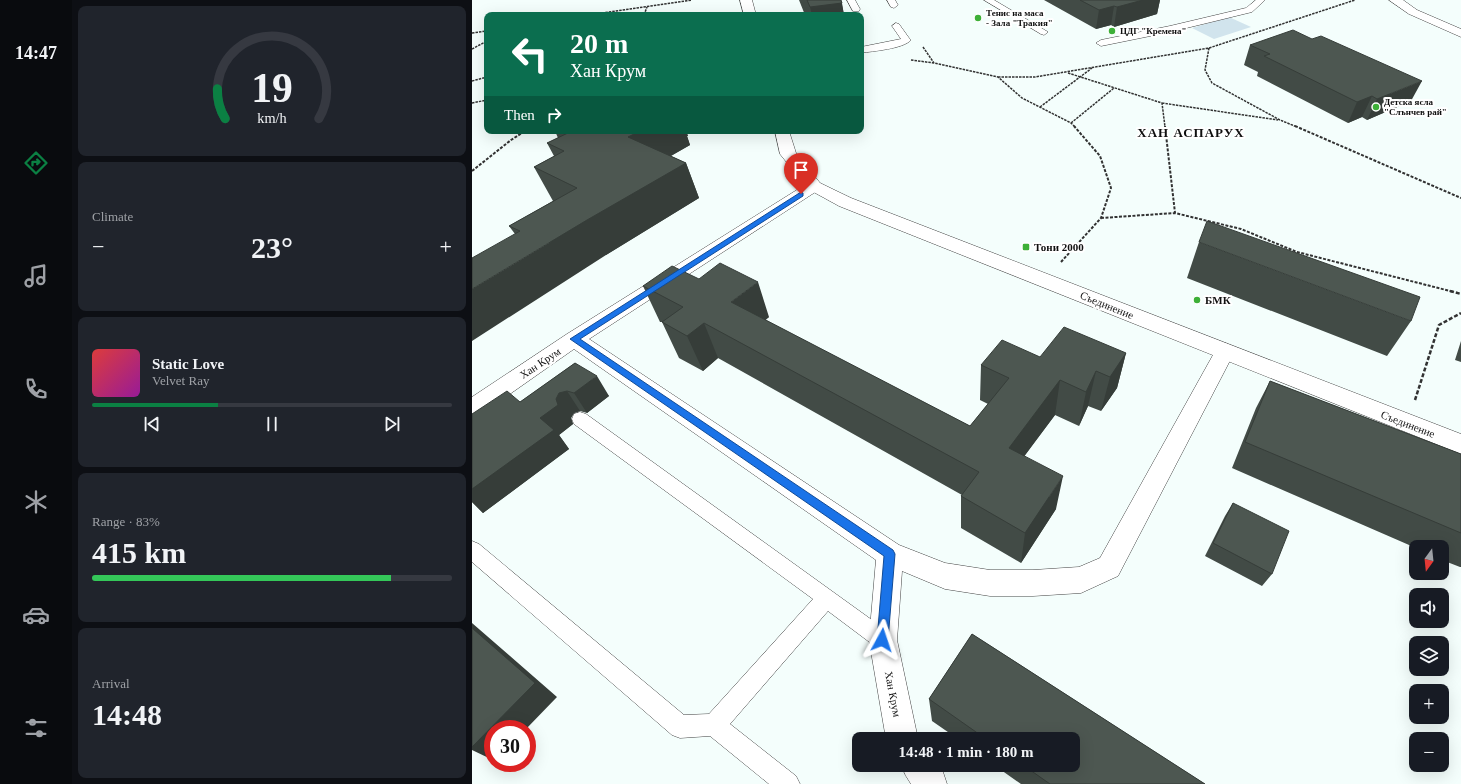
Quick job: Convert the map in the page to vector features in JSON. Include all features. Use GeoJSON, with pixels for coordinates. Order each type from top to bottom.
{"type":"FeatureCollection","features":[{"type":"Feature","properties":{"kind":"street"},"geometry":{"type":"LineString","coordinates":[[746,0],[749,12]]}},
{"type":"Feature","properties":{"kind":"street"},"geometry":{"type":"LineString","coordinates":[[1395,0],[1413,12],[1458,30]]}},
{"type":"Feature","properties":{"kind":"street","name":"Съединение"},"geometry":{"type":"LineString","coordinates":[[783,134],[788,154],[814,186],[846,202],[1461,444]]}},
{"type":"Feature","properties":{"kind":"street","name":"Хан Крум"},"geometry":{"type":"LineString","coordinates":[[472,409],[574,339],[814,186]]}},
{"type":"Feature","properties":{"kind":"street"},"geometry":{"type":"LineString","coordinates":[[574,339],[890,554],[945,576],[990,583],[1034,583],[1081,580],[1109,567],[1225,352]]}},
{"type":"Feature","properties":{"kind":"street","name":"Хан Крум"},"geometry":{"type":"LineString","coordinates":[[890,554],[882,640],[901,732]]}},
{"type":"Feature","properties":{"kind":"street"},"geometry":{"type":"LineString","coordinates":[[922,772],[931,784]]}},
{"type":"Feature","properties":{"kind":"lane"},"geometry":{"type":"LineString","coordinates":[[851,0],[856,9]]}},
{"type":"Feature","properties":{"kind":"lane"},"geometry":{"type":"LineString","coordinates":[[988,0],[1044,32]]}},
{"type":"Feature","properties":{"kind":"lane"},"geometry":{"type":"LineString","coordinates":[[1101,43],[1170,29],[1249,10],[1261,0]]}},
{"type":"Feature","properties":{"kind":"lane"},"geometry":{"type":"LineString","coordinates":[[864,49],[902,43],[906,40],[896,26]]}},
{"type":"Feature","properties":{"kind":"lane"},"geometry":{"type":"LineString","coordinates":[[580,419],[827,598],[882,640]]}},
{"type":"Feature","properties":{"kind":"lane"},"geometry":{"type":"LineString","coordinates":[[472,550],[680,727],[714,725],[788,784]]}},
{"type":"Feature","properties":{"kind":"lane"},"geometry":{"type":"LineString","coordinates":[[714,725],[827,598]]}},
{"type":"Feature","properties":{"kind":"path"},"geometry":{"type":"LineString","coordinates":[[610,12],[692,0]]}},
{"type":"Feature","properties":{"kind":"path"},"geometry":{"type":"LineString","coordinates":[[645,12],[647,7]]}},
{"type":"Feature","properties":{"kind":"path"},"geometry":{"type":"LineString","coordinates":[[472,33],[484,31]]}},
{"type":"Feature","properties":{"kind":"path"},"geometry":{"type":"LineString","coordinates":[[472,49],[484,43]]}},
{"type":"Feature","properties":{"kind":"path"},"geometry":{"type":"LineString","coordinates":[[1208,48],[1205,70],[1212,83],[1280,120],[1461,198]]}},
{"type":"Feature","properties":{"kind":"path"},"geometry":{"type":"LineString","coordinates":[[934,63],[998,77],[1022,98],[1071,123],[1100,156],[1111,188],[1101,218],[1044,280]]}},
{"type":"Feature","properties":{"kind":"path"},"geometry":{"type":"LineString","coordinates":[[1040,107],[1093,68]]}},
{"type":"Feature","properties":{"kind":"path"},"geometry":{"type":"LineString","coordinates":[[1066,72],[1162,103],[1280,120]]}},
{"type":"Feature","properties":{"kind":"path"},"geometry":{"type":"LineString","coordinates":[[472,81],[484,78]]}},
{"type":"Feature","properties":{"kind":"path"},"geometry":{"type":"LineString","coordinates":[[1071,123],[1114,87]]}},
{"type":"Feature","properties":{"kind":"path"},"geometry":{"type":"LineString","coordinates":[[472,103],[484,101]]}},
{"type":"Feature","properties":{"kind":"path"},"geometry":{"type":"LineString","coordinates":[[1162,103],[1175,213]]}},
{"type":"Feature","properties":{"kind":"path"},"geometry":{"type":"LineString","coordinates":[[472,171],[520,134]]}},
{"type":"Feature","properties":{"kind":"path"},"geometry":{"type":"LineString","coordinates":[[1101,218],[1175,213],[1241,229],[1297,252],[1461,294]]}},
{"type":"Feature","properties":{"kind":"path"},"geometry":{"type":"LineString","coordinates":[[1407,423],[1439,325],[1461,314]]}},
{"type":"Feature","properties":{"kind":"shaded area"},"geometry":{"type":"Polygon","coordinates":[[[1229,17],[1251,27],[1214,39],[1192,28],[1229,17]]]}},
{"type":"Feature","properties":{"kind":"building"},"geometry":{"type":"Polygon","coordinates":[[[807,0],[841,0],[842,3],[810,7],[807,0]]]}},
{"type":"Feature","properties":{"kind":"building"},"geometry":{"type":"Polygon","coordinates":[[[1080,0],[1143,0],[1099,10],[1080,0]]]}},
{"type":"Feature","properties":{"kind":"building"},"geometry":{"type":"Polygon","coordinates":[[[1293,30],[1312,39],[1321,36],[1422,81],[1377,99],[1372,96],[1357,102],[1264,56],[1270,54],[1250,45],[1293,30]]]}},
{"type":"Feature","properties":{"kind":"building"},"geometry":{"type":"Polygon","coordinates":[[[566,134],[634,134],[628,137],[686,163],[472,289],[472,258],[520,231],[509,226],[577,188],[534,167],[564,151],[547,143],[566,134]]]}},
{"type":"Feature","properties":{"kind":"building"},"geometry":{"type":"Polygon","coordinates":[[[1207,221],[1420,297],[1411,321],[1199,242],[1207,221]]]}},
{"type":"Feature","properties":{"kind":"building"},"geometry":{"type":"Polygon","coordinates":[[[720,263],[758,282],[731,302],[970,426],[1009,378],[981,365],[1002,340],[1040,357],[1064,327],[1126,353],[1110,377],[1096,371],[1086,392],[1060,380],[1009,448],[1063,476],[1025,533],[961,496],[979,472],[704,323],[687,336],[662,322],[683,307],[643,286],[672,266],[699,279],[720,263]]]}},
{"type":"Feature","properties":{"kind":"building"},"geometry":{"type":"Polygon","coordinates":[[[575,363],[597,376],[574,393],[567,391],[559,393],[556,399],[558,405],[540,418],[554,430],[472,489],[472,414],[507,391],[520,402],[575,363]]]}},
{"type":"Feature","properties":{"kind":"building"},"geometry":{"type":"Polygon","coordinates":[[[1270,381],[1461,454],[1461,533],[1245,442],[1270,381]]]}},
{"type":"Feature","properties":{"kind":"building"},"geometry":{"type":"Polygon","coordinates":[[[1233,503],[1289,531],[1272,574],[1213,543],[1233,503]]]}},
{"type":"Feature","properties":{"kind":"building"},"geometry":{"type":"Polygon","coordinates":[[[472,628],[535,683],[499,720],[484,720],[484,735],[472,747],[472,628]]]}},
{"type":"Feature","properties":{"kind":"building"},"geometry":{"type":"Polygon","coordinates":[[[972,634],[1205,784],[1050,784],[1033,772],[1080,772],[1080,732],[976,732],[929,699],[972,634]]]}},
{"type":"Feature","properties":{"kind":"place","name":"Тенис на маса - Зала \"Тракия\""},"geometry":{"type":"Point","coordinates":[978,18]}},
{"type":"Feature","properties":{"kind":"place","name":"ЦДГ \"Кремена\""},"geometry":{"type":"Point","coordinates":[1112,31]}},
{"type":"Feature","properties":{"kind":"place","name":"Детска ясла \"Слънчев рай\""},"geometry":{"type":"Point","coordinates":[1376,107]}},
{"type":"Feature","properties":{"kind":"place","name":"Тони 2000"},"geometry":{"type":"Point","coordinates":[1026,247]}},
{"type":"Feature","properties":{"kind":"place","name":"БМК"},"geometry":{"type":"Point","coordinates":[1197,300]}},
{"type":"Feature","properties":{"kind":"district","name":"ХАН АСПАРУХ"},"geometry":{"type":"Point","coordinates":[1191,132]}},
{"type":"Feature","properties":{"kind":"route"},"geometry":{"type":"LineString","coordinates":[[801,194],[574,339],[890,554],[882,640]]}}]}
